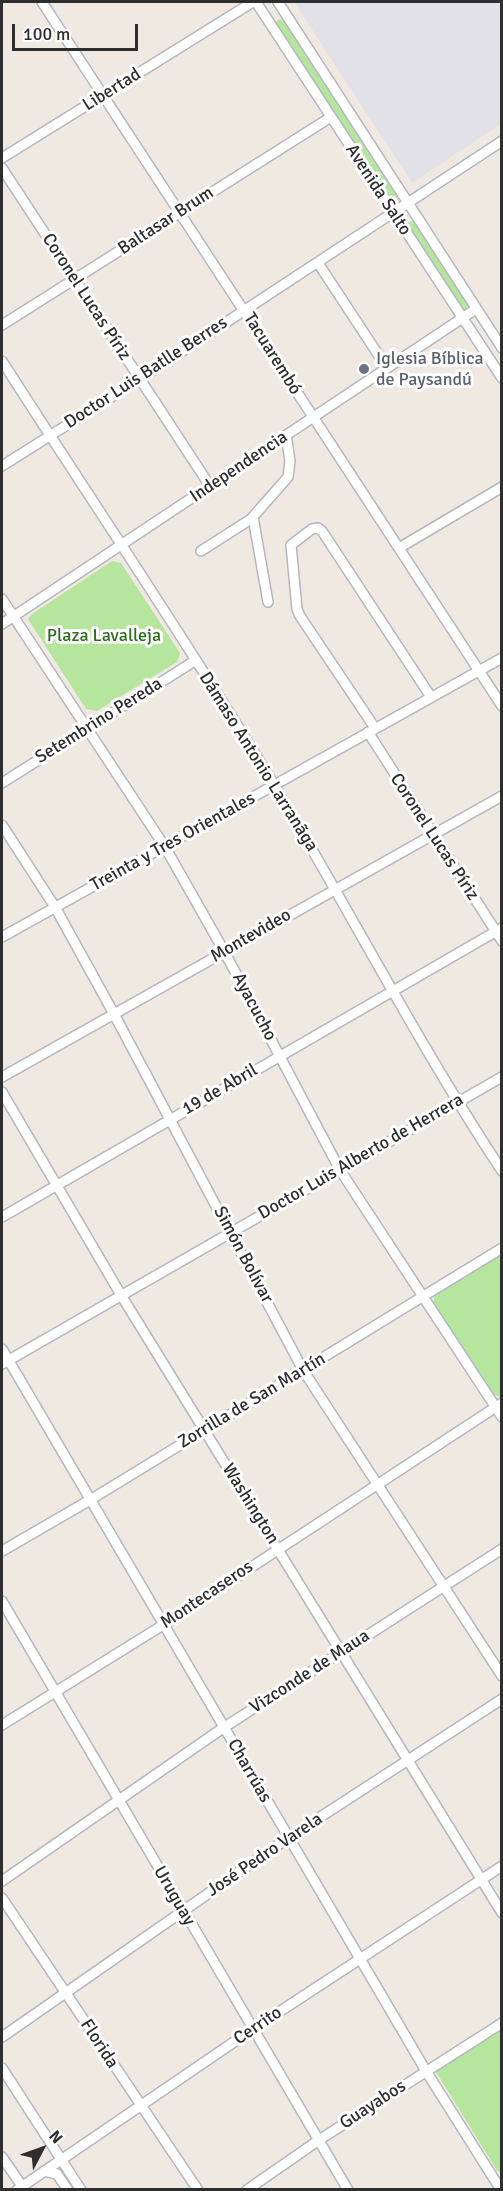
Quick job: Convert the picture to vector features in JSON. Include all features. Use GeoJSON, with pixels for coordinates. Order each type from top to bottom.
{"type":"FeatureCollection","features":[{"type":"Feature","properties":{"kind":"street","name":"Tacuarembó"},"geometry":{"type":"LineString","coordinates":[[42,2],[501,706]]}},
{"type":"Feature","properties":{"kind":"street","name":"Libertad"},"geometry":{"type":"LineString","coordinates":[[2,158],[254,2]]}},
{"type":"Feature","properties":{"kind":"street","name":"Avenida Salto"},"geometry":{"type":"LineString","coordinates":[[254,2],[462,319],[498,364],[501,378]]}},
{"type":"Feature","properties":{"kind":"street","name":"Avenida Salto"},"geometry":{"type":"LineString","coordinates":[[278,2],[501,348]]}},
{"type":"Feature","properties":{"kind":"street","name":"Baltasar Brum"},"geometry":{"type":"LineString","coordinates":[[2,325],[331,117]]}},
{"type":"Feature","properties":{"kind":"street","name":"Doctor Luis Batlle Berres"},"geometry":{"type":"LineString","coordinates":[[2,466],[140,379],[501,141]]}},
{"type":"Feature","properties":{"kind":"street","name":"Coronel Lucas Píriz"},"geometry":{"type":"LineString","coordinates":[[2,168],[210,486]]}},
{"type":"Feature","properties":{"kind":"street"},"geometry":{"type":"LineString","coordinates":[[318,262],[387,368]]}},
{"type":"Feature","properties":{"kind":"street","name":"Independencia"},"geometry":{"type":"LineString","coordinates":[[2,624],[476,309]]}},
{"type":"Feature","properties":{"kind":"street","name":"Dámaso Antonio Larranãga"},"geometry":{"type":"LineString","coordinates":[[2,361],[196,660],[274,785],[456,1102],[501,1171]]}},
{"type":"Feature","properties":{"kind":"street"},"geometry":{"type":"LineString","coordinates":[[201,551],[253,517],[288,477],[290,461],[286,435]]}},
{"type":"Feature","properties":{"kind":"street"},"geometry":{"type":"LineString","coordinates":[[399,548],[501,487]]}},
{"type":"Feature","properties":{"kind":"street"},"geometry":{"type":"LineString","coordinates":[[253,517],[268,602]]}},
{"type":"Feature","properties":{"kind":"street","name":"Coronel Lucas Píriz"},"geometry":{"type":"LineString","coordinates":[[431,697],[322,531],[318,528],[312,529],[291,545],[297,609],[432,834],[498,930],[501,941]]}},
{"type":"Feature","properties":{"kind":"street","name":"Ayacucho"},"geometry":{"type":"LineString","coordinates":[[2,599],[165,847],[224,951],[340,1170],[498,1405],[501,1417]]}},
{"type":"Feature","properties":{"kind":"street","name":"Treinta y Tres Orientales"},"geometry":{"type":"LineString","coordinates":[[2,937],[501,658]]}},
{"type":"Feature","properties":{"kind":"street","name":"Setembrino Pereda"},"geometry":{"type":"LineString","coordinates":[[2,783],[196,660]]}},
{"type":"Feature","properties":{"kind":"street","name":"Montevideo"},"geometry":{"type":"LineString","coordinates":[[2,1077],[501,796]]}},
{"type":"Feature","properties":{"kind":"street","name":"Simón Bolívar"},"geometry":{"type":"LineString","coordinates":[[2,825],[55,908],[114,1014],[303,1370],[501,1676]]}},
{"type":"Feature","properties":{"kind":"street","name":"19 de Abril"},"geometry":{"type":"LineString","coordinates":[[2,1217],[498,930]]}},
{"type":"Feature","properties":{"kind":"street","name":"Doctor Luis Alberto de Herrera"},"geometry":{"type":"LineString","coordinates":[[5,1362],[501,1077]]}},
{"type":"Feature","properties":{"kind":"street","name":"Washington"},"geometry":{"type":"LineString","coordinates":[[2,1092],[121,1295],[501,1914]]}},
{"type":"Feature","properties":{"kind":"street","name":"Zorrilla de San Martín"},"geometry":{"type":"LineString","coordinates":[[2,1551],[90,1500],[501,1248]]}},
{"type":"Feature","properties":{"kind":"street","name":"Charrúas"},"geometry":{"type":"LineString","coordinates":[[2,1349],[5,1362],[90,1500],[426,2071],[500,2188]]}},
{"type":"Feature","properties":{"kind":"street","name":"Montecaseros"},"geometry":{"type":"LineString","coordinates":[[2,1725],[163,1625],[498,1405]]}},
{"type":"Feature","properties":{"kind":"street","name":"Vizconde de Maua"},"geometry":{"type":"LineString","coordinates":[[2,1881],[223,1728],[501,1549]]}},
{"type":"Feature","properties":{"kind":"street","name":"Uruguay"},"geometry":{"type":"LineString","coordinates":[[2,1601],[348,2190]]}},
{"type":"Feature","properties":{"kind":"street","name":"José Pedro Varela"},"geometry":{"type":"LineString","coordinates":[[2,2037],[288,1838],[501,1700]]}},
{"type":"Feature","properties":{"kind":"street","name":"Cerrito"},"geometry":{"type":"LineString","coordinates":[[19,2188],[359,1958],[501,1866]]}},
{"type":"Feature","properties":{"kind":"street","name":"Florida"},"geometry":{"type":"LineString","coordinates":[[2,1898],[198,2190]]}},
{"type":"Feature","properties":{"kind":"street","name":"Guayabos"},"geometry":{"type":"LineString","coordinates":[[247,2190],[319,2140],[501,2023]]}},
{"type":"Feature","properties":{"kind":"street"},"geometry":{"type":"LineString","coordinates":[[2,2068],[81,2190]]}},
{"type":"Feature","properties":{"kind":"street"},"geometry":{"type":"LineString","coordinates":[[2,2157],[19,2188]]}},
{"type":"Feature","properties":{"kind":"street"},"geometry":{"type":"LineString","coordinates":[[44,2171],[57,2174],[68,2190]]}},
{"type":"Feature","properties":{"kind":"shaded area"},"geometry":{"type":"Polygon","coordinates":[[[294,2],[501,2],[501,124],[412,183],[294,2]]]}},
{"type":"Feature","properties":{"kind":"green space"},"geometry":{"type":"Polygon","coordinates":[[[283,19],[398,198],[398,202],[391,203],[275,24],[278,20],[283,19]]]}},
{"type":"Feature","properties":{"kind":"green space"},"geometry":{"type":"Polygon","coordinates":[[[411,221],[414,222],[468,305],[466,311],[461,310],[407,227],[411,221]]]}},
{"type":"Feature","properties":{"kind":"green space","name":"Plaza Lavalleja"},"geometry":{"type":"Polygon","coordinates":[[[112,561],[121,563],[180,653],[177,662],[97,711],[86,709],[28,619],[32,614],[112,561]]]}},
{"type":"Feature","properties":{"kind":"green space"},"geometry":{"type":"Polygon","coordinates":[[[501,1254],[502,1396],[500,1397],[495,1395],[433,1303],[435,1295],[501,1254]]]}},
{"type":"Feature","properties":{"kind":"green space"},"geometry":{"type":"Polygon","coordinates":[[[501,2029],[502,2170],[498,2172],[436,2072],[501,2029]]]}},
{"type":"Feature","properties":{"kind":"place","name":"Iglesia Bíblica de Paysandú"},"geometry":{"type":"Point","coordinates":[364,369]}}]}
